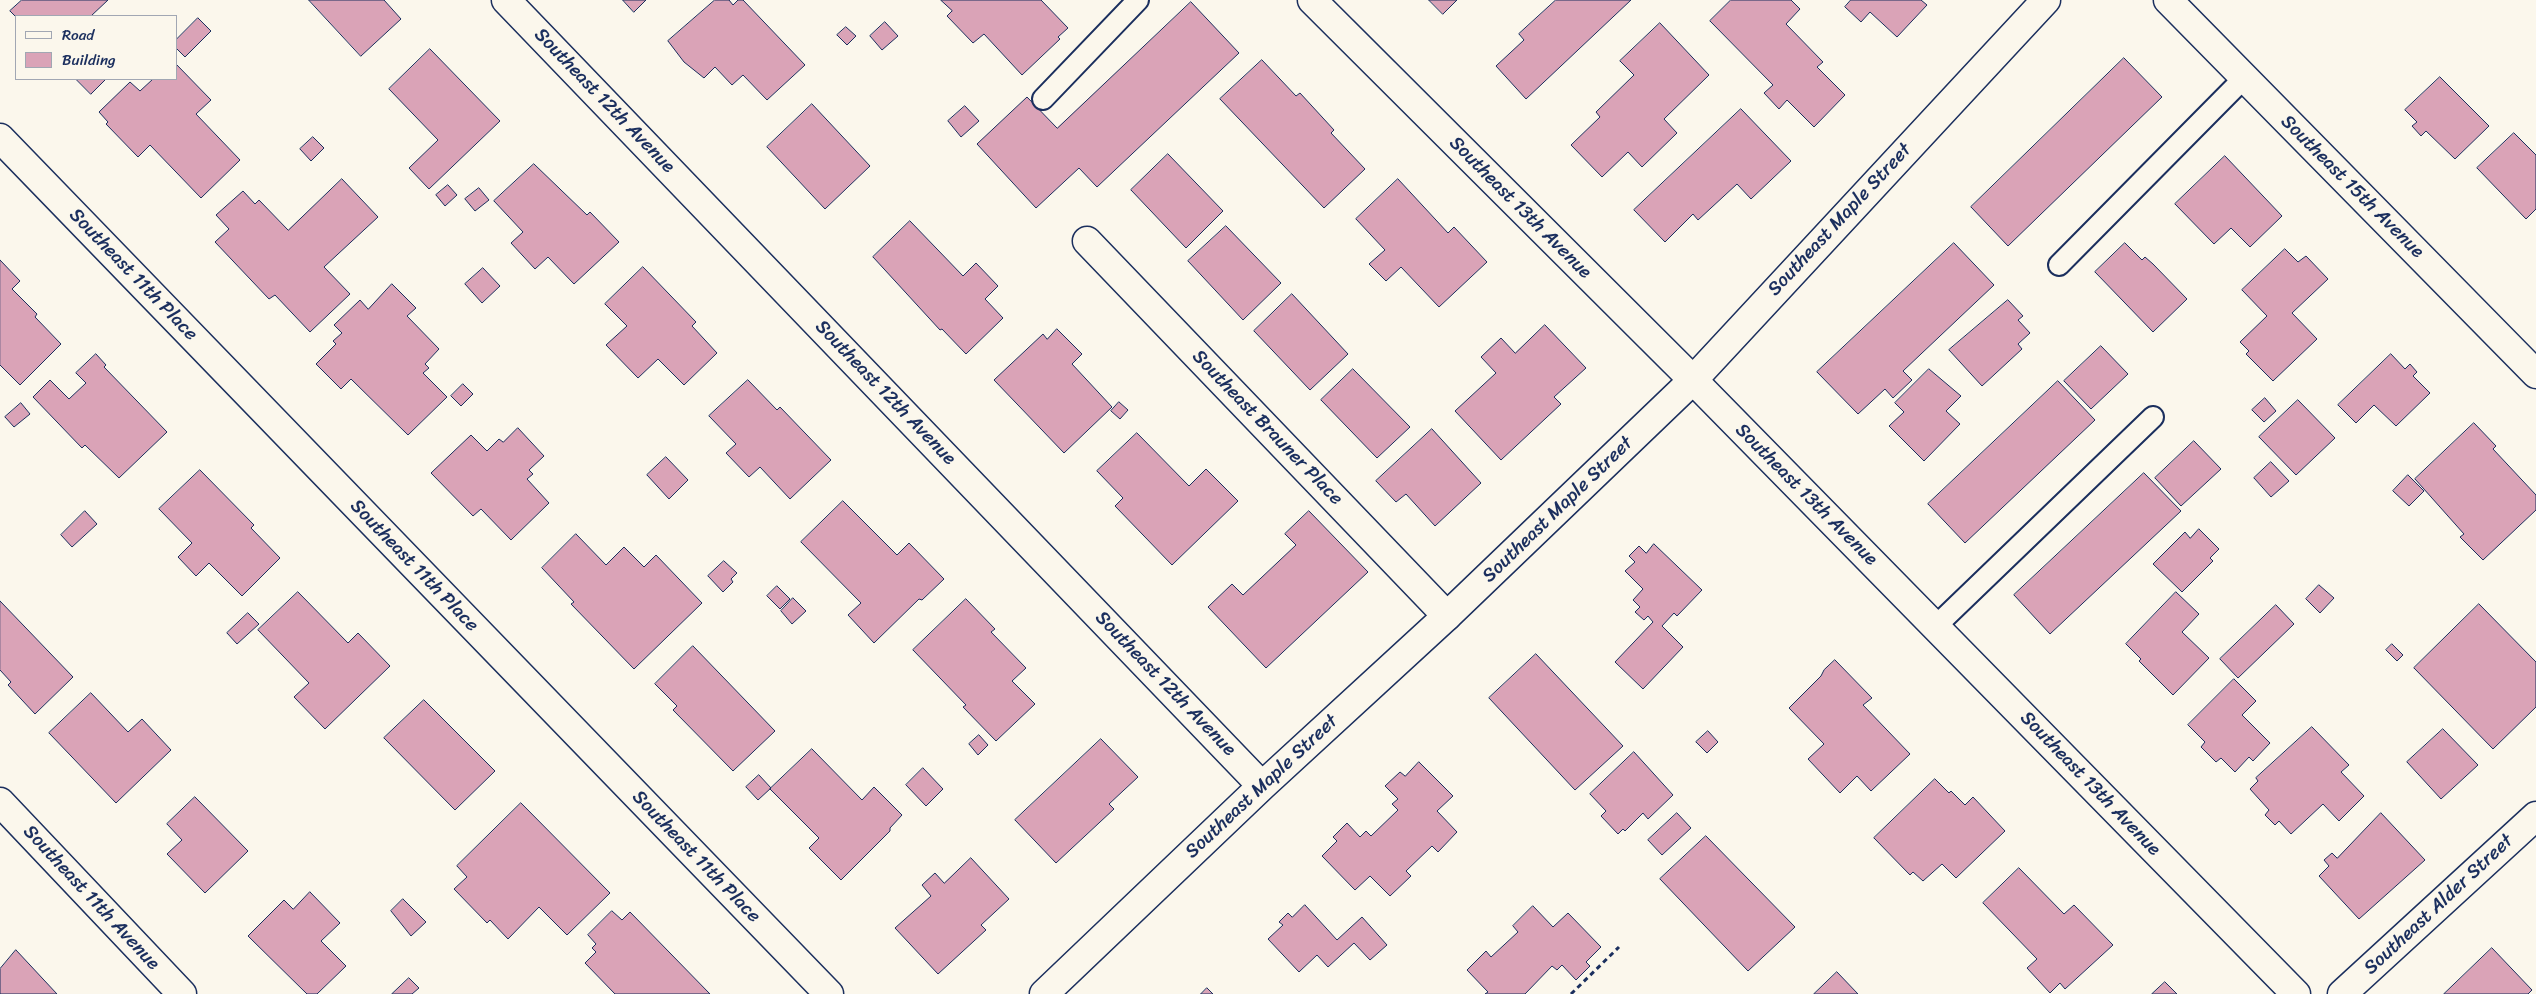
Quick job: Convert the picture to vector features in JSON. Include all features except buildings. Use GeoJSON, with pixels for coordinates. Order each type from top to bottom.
{"type":"FeatureCollection","features":[{"type":"Feature","properties":{"kind":"street","name":"Southeast 12th Avenue"},"geometry":{"type":"LineString","coordinates":[[506,0],[1262,786]]}},
{"type":"Feature","properties":{"kind":"street","name":"Southeast 13th Avenue"},"geometry":{"type":"LineString","coordinates":[[1312,0],[1693,380],[2296,994]]}},
{"type":"Feature","properties":{"kind":"street","name":"Southeast Maple Street"},"geometry":{"type":"LineString","coordinates":[[1044,994],[1262,786],[1447,616],[1693,380],[2046,0]]}},
{"type":"Feature","properties":{"kind":"street","name":"Southeast 15th Avenue"},"geometry":{"type":"LineString","coordinates":[[2168,0],[2536,374]]}},
{"type":"Feature","properties":{"kind":"street","name":"Southeast 11th Place"},"geometry":{"type":"LineString","coordinates":[[0,138],[829,994]]}},
{"type":"Feature","properties":{"kind":"street","name":"Southeast Brauner Place"},"geometry":{"type":"LineString","coordinates":[[1087,241],[1447,616]]}},
{"type":"Feature","properties":{"kind":"street","name":"Southeast 11th Avenue"},"geometry":{"type":"LineString","coordinates":[[0,802],[182,994]]}},
{"type":"Feature","properties":{"kind":"street","name":"Southeast Alder Street"},"geometry":{"type":"LineString","coordinates":[[2342,994],[2536,816]]}},
{"type":"Feature","properties":{"kind":"lane"},"geometry":{"type":"LineString","coordinates":[[1043,99],[1138,0]]}},
{"type":"Feature","properties":{"kind":"lane"},"geometry":{"type":"LineString","coordinates":[[2059,265],[2244,77]]}},
{"type":"Feature","properties":{"kind":"lane"},"geometry":{"type":"LineString","coordinates":[[1936,626],[2153,418]]}},
{"type":"Feature","properties":{"kind":"path"},"geometry":{"type":"LineString","coordinates":[[1571,994],[1619,947]]}}]}
